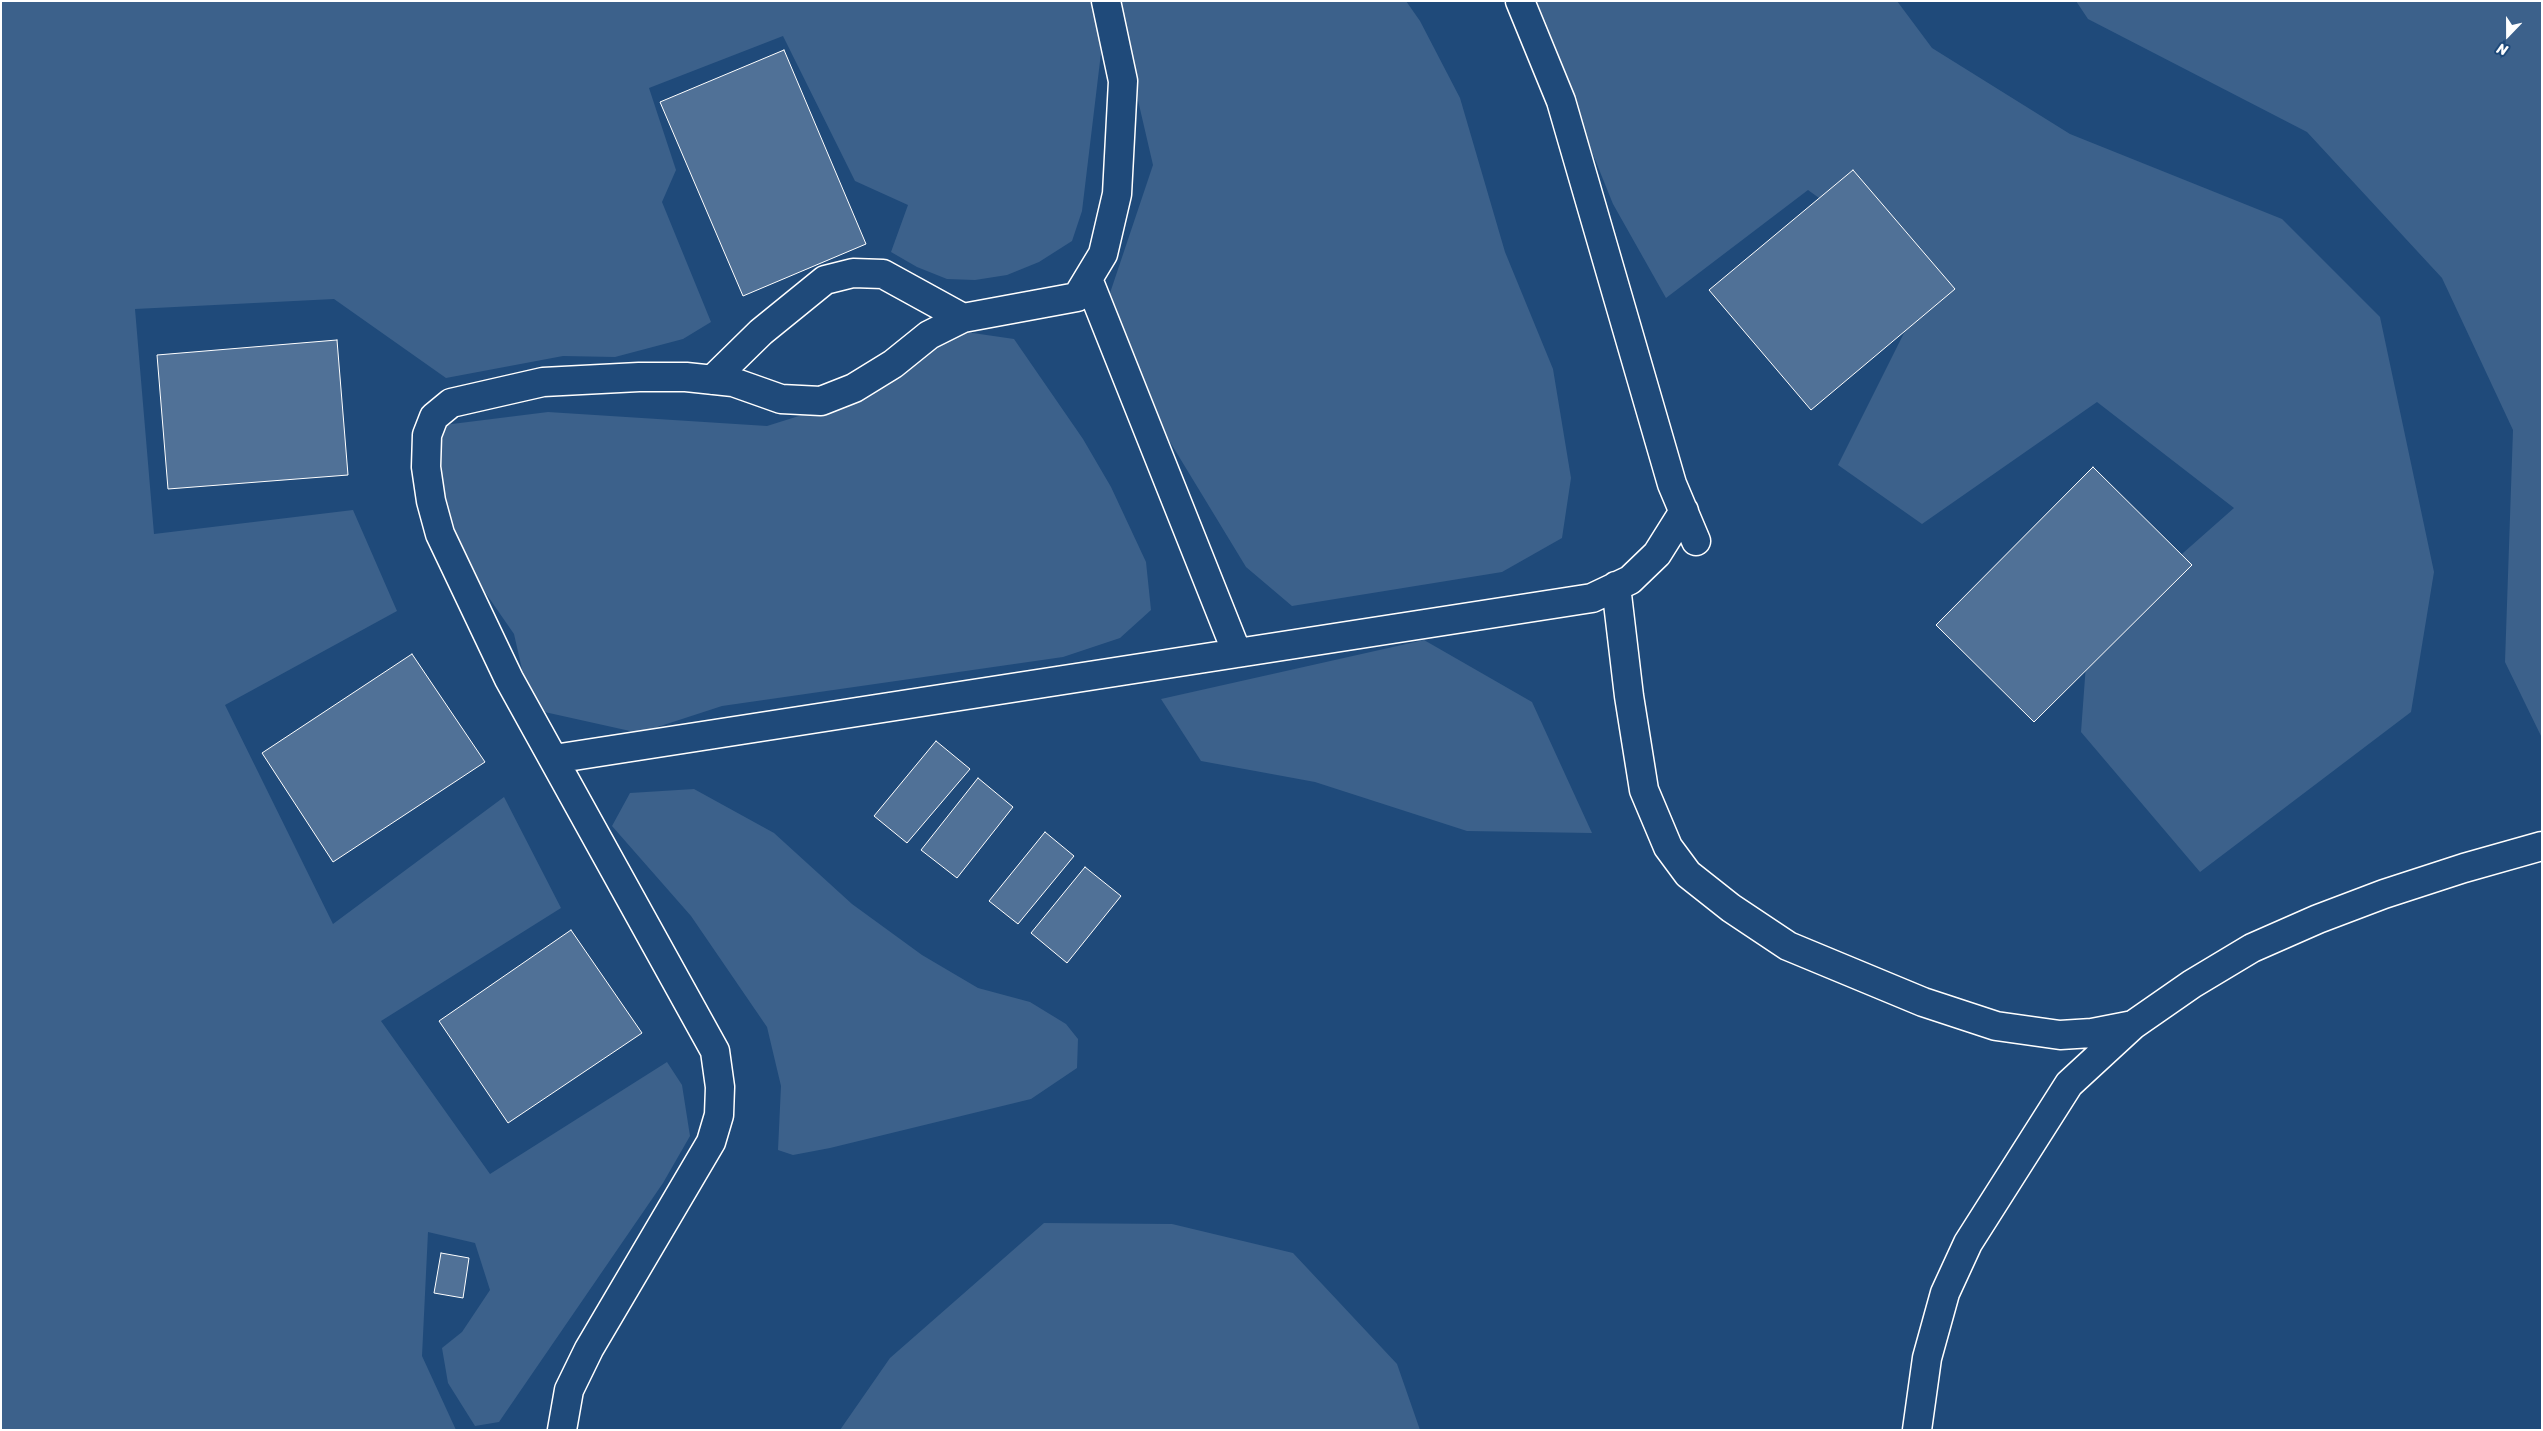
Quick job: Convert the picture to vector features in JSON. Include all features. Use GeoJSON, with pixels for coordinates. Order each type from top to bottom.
{"type":"FeatureCollection","features":[{"type":"Feature","properties":{"kind":"street"},"geometry":{"type":"LineString","coordinates":[[562,1430],[569,1390],[589,1349],[711,1142],[718,1115],[720,1087],[716,1051],[509,679],[440,534],[431,501],[426,467],[427,435],[434,417],[451,403],[543,382],[639,377],[712,380],[733,382],[781,399],[821,401],[854,388],[893,364],[929,335],[963,318],[1077,297],[1103,254],[1117,194],[1123,81],[1106,1]]}},
{"type":"Feature","properties":{"kind":"street"},"geometry":{"type":"LineString","coordinates":[[1520,1],[1561,101],[1672,484],[1696,541]]}},
{"type":"Feature","properties":{"kind":"street"},"geometry":{"type":"LineString","coordinates":[[712,380],[761,332],[825,280],[852,273],[883,274],[963,318]]}},
{"type":"Feature","properties":{"kind":"street"},"geometry":{"type":"LineString","coordinates":[[1088,279],[1237,653]]}},
{"type":"Feature","properties":{"kind":"street"},"geometry":{"type":"LineString","coordinates":[[554,759],[1592,598],[1630,580],[1657,554],[1684,511]]}},
{"type":"Feature","properties":{"kind":"street"},"geometry":{"type":"LineString","coordinates":[[1616,586],[1629,696],[1644,790],[1668,847],[1688,874],[1731,908],[1788,946],[1923,1002],[1996,1026],[2060,1036],[2092,1033],[2133,1025]]}},
{"type":"Feature","properties":{"kind":"street"},"geometry":{"type":"LineString","coordinates":[[1917,1430],[1927,1358],[1945,1293],[1968,1243],[2069,1084],[2133,1025],[2192,984],[2252,948],[2318,919],[2384,894],[2542,846]]}},
{"type":"Feature","properties":{"kind":"shaded area"},"geometry":{"type":"Polygon","coordinates":[[[1,1],[1091,1],[1097,13],[1101,53],[1082,211],[1072,241],[1039,262],[1007,275],[975,280],[947,279],[917,267],[891,252],[908,205],[855,181],[783,36],[649,88],[676,170],[662,202],[711,322],[683,339],[615,357],[563,356],[446,378],[334,299],[135,309],[154,534],[353,510],[397,611],[225,705],[333,924],[504,797],[561,908],[381,1021],[490,1174],[667,1062],[682,1085],[690,1136],[663,1183],[499,1422],[475,1426],[448,1383],[442,1348],[462,1332],[490,1290],[475,1243],[428,1232],[422,1356],[456,1430],[1,1430],[1,1]]]}},
{"type":"Feature","properties":{"kind":"shaded area"},"geometry":{"type":"Polygon","coordinates":[[[1115,1],[1406,1],[1420,21],[1460,98],[1505,252],[1553,369],[1571,478],[1562,538],[1502,572],[1292,606],[1246,567],[1133,381],[1107,302],[1153,165],[1115,1]]]}},
{"type":"Feature","properties":{"kind":"shaded area"},"geometry":{"type":"Polygon","coordinates":[[[1531,1],[1897,1],[1932,48],[2070,134],[2282,219],[2380,317],[2434,572],[2411,712],[2200,872],[2081,732],[2088,637],[2234,508],[2097,402],[1922,524],[1838,465],[1931,279],[1808,190],[1666,298],[1613,204],[1531,1]]]}},
{"type":"Feature","properties":{"kind":"shaded area"},"geometry":{"type":"Polygon","coordinates":[[[2076,1],[2542,1],[2542,738],[2505,662],[2513,430],[2442,278],[2307,132],[2088,19],[2076,1]]]}},
{"type":"Feature","properties":{"kind":"shaded area"},"geometry":{"type":"Polygon","coordinates":[[[959,331],[1014,339],[1083,439],[1111,487],[1146,562],[1151,610],[1120,638],[1063,657],[722,706],[639,733],[531,709],[514,634],[453,546],[437,475],[444,425],[548,412],[767,426],[818,410],[959,331]]]}},
{"type":"Feature","properties":{"kind":"shaded area"},"geometry":{"type":"Polygon","coordinates":[[[1424,640],[1532,702],[1592,833],[1467,831],[1315,782],[1201,761],[1161,699],[1424,640]]]}},
{"type":"Feature","properties":{"kind":"shaded area"},"geometry":{"type":"Polygon","coordinates":[[[694,789],[774,833],[852,904],[922,955],[978,988],[1030,1002],[1066,1024],[1078,1039],[1077,1068],[1031,1099],[830,1148],[793,1155],[778,1150],[781,1086],[767,1027],[691,916],[612,826],[630,793],[694,789]]]}},
{"type":"Feature","properties":{"kind":"shaded area"},"geometry":{"type":"Polygon","coordinates":[[[1044,1223],[1172,1224],[1293,1253],[1397,1364],[1420,1430],[840,1430],[890,1358],[1044,1223]]]}},
{"type":"Feature","properties":{"kind":"building"},"geometry":{"type":"Polygon","coordinates":[[[784,50],[866,244],[743,296],[660,102],[784,50]]]}},
{"type":"Feature","properties":{"kind":"building"},"geometry":{"type":"Polygon","coordinates":[[[1853,170],[1955,289],[1811,410],[1709,290],[1853,170]]]}},
{"type":"Feature","properties":{"kind":"building"},"geometry":{"type":"Polygon","coordinates":[[[337,340],[348,475],[168,489],[157,355],[337,340]]]}},
{"type":"Feature","properties":{"kind":"building"},"geometry":{"type":"Polygon","coordinates":[[[2093,467],[2192,565],[2034,722],[1936,625],[2093,467]]]}},
{"type":"Feature","properties":{"kind":"building"},"geometry":{"type":"Polygon","coordinates":[[[412,654],[485,762],[333,862],[262,753],[412,654]]]}},
{"type":"Feature","properties":{"kind":"building"},"geometry":{"type":"Polygon","coordinates":[[[936,741],[970,769],[907,843],[874,816],[936,741]]]}},
{"type":"Feature","properties":{"kind":"building"},"geometry":{"type":"Polygon","coordinates":[[[978,778],[1013,807],[957,878],[921,850],[978,778]]]}},
{"type":"Feature","properties":{"kind":"building"},"geometry":{"type":"Polygon","coordinates":[[[1045,832],[1074,856],[1018,924],[989,901],[1045,832]]]}},
{"type":"Feature","properties":{"kind":"building"},"geometry":{"type":"Polygon","coordinates":[[[1085,867],[1121,896],[1067,963],[1031,933],[1085,867]]]}},
{"type":"Feature","properties":{"kind":"building"},"geometry":{"type":"Polygon","coordinates":[[[571,930],[642,1033],[508,1123],[439,1021],[571,930]]]}},
{"type":"Feature","properties":{"kind":"building"},"geometry":{"type":"Polygon","coordinates":[[[441,1253],[469,1258],[463,1298],[434,1293],[441,1253]]]}}]}
